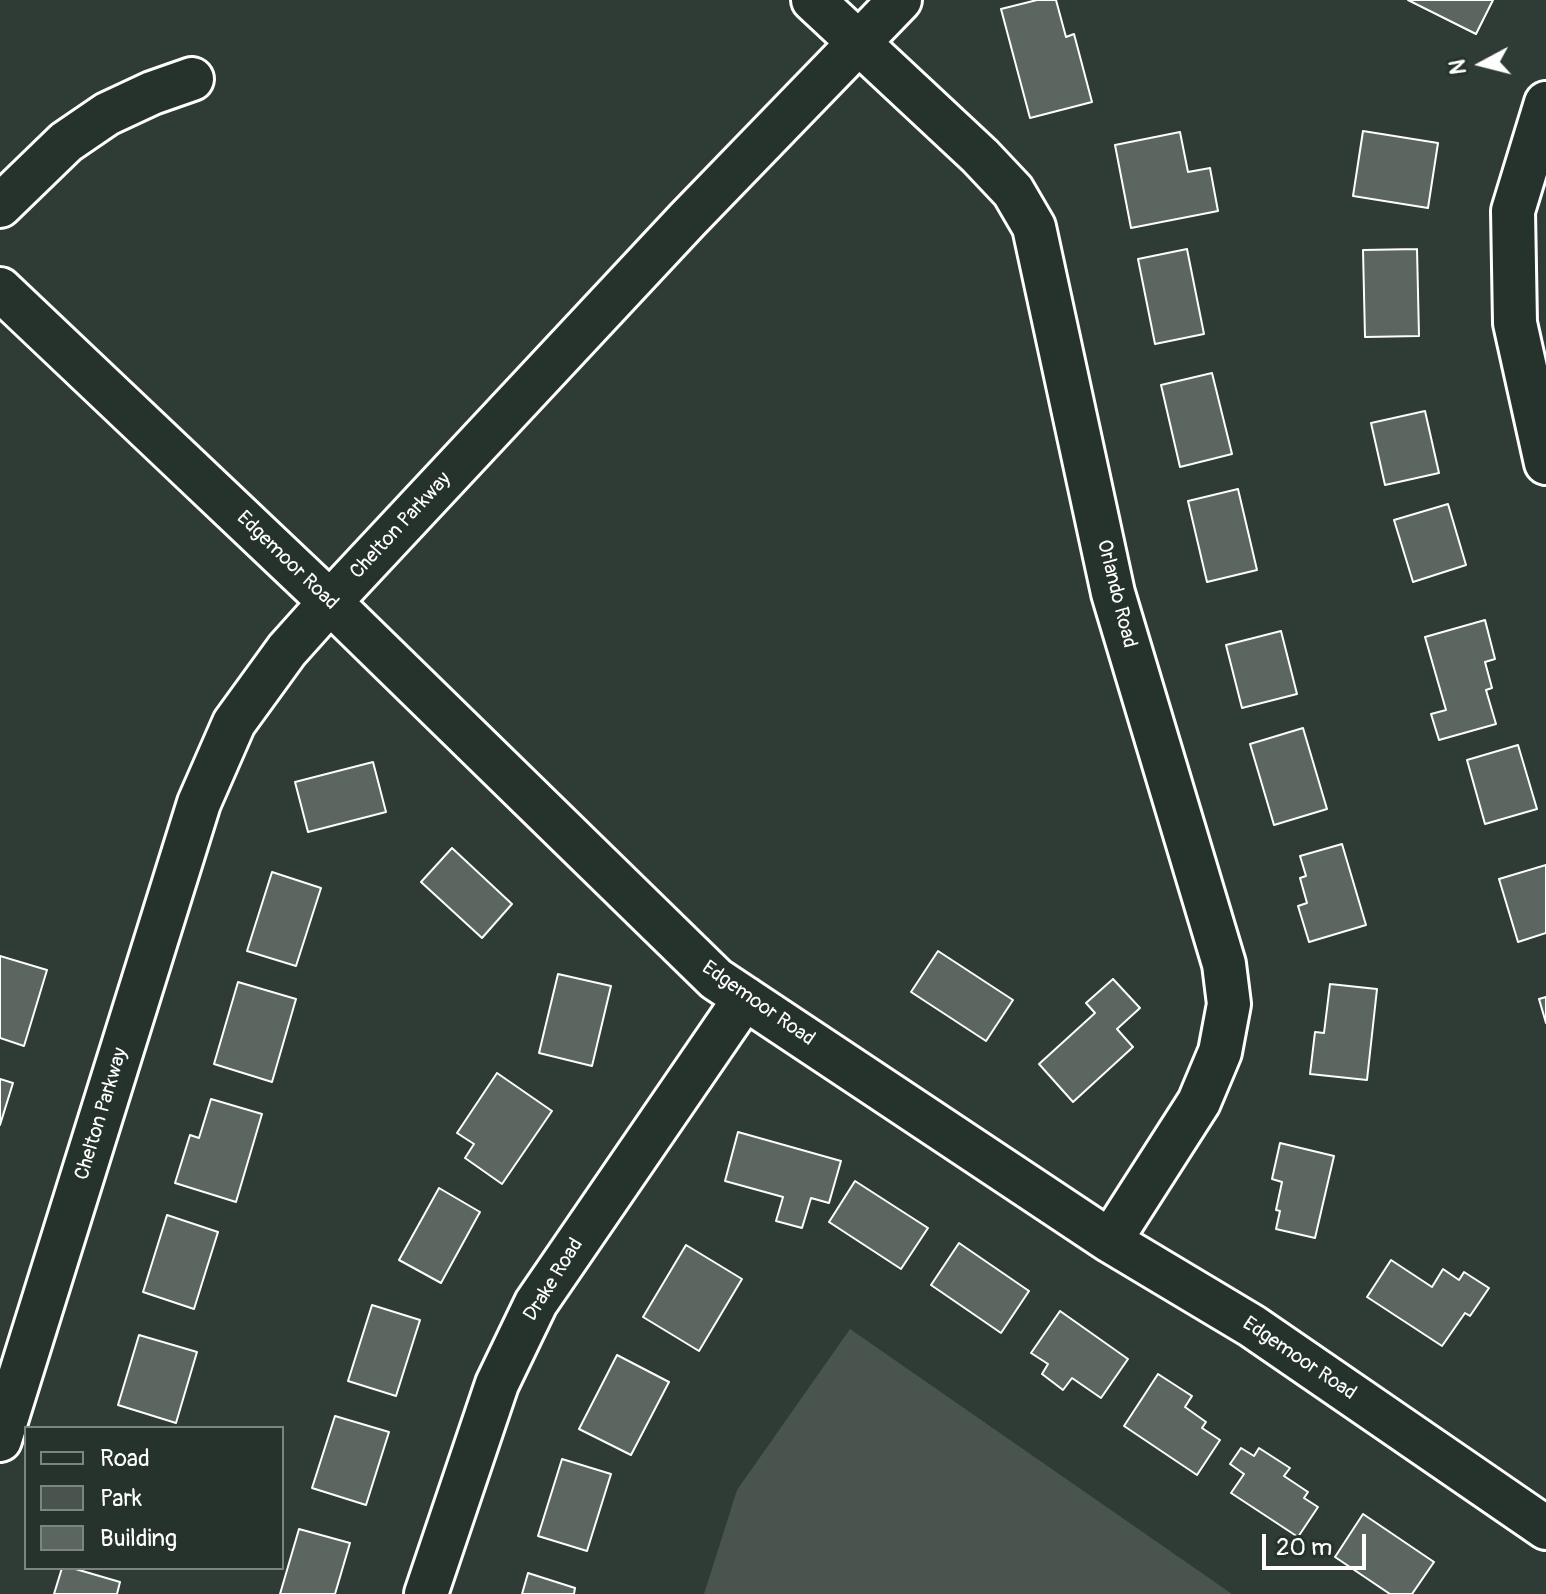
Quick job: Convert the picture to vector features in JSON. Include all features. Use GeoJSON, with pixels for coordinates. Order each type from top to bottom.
{"type":"FeatureCollection","features":[{"type":"Feature","properties":{"kind":"street","name":"Orlando Road"},"geometry":{"type":"LineString","coordinates":[[813,0],[980,156],[1013,191],[1034,227],[1113,593],[1224,964],[1229,1004],[1220,1052],[1199,1102],[1110,1241]]}},
{"type":"Feature","properties":{"kind":"street","name":"Chelton Parkway"},"geometry":{"type":"LineString","coordinates":[[0,1440],[199,803],[234,723],[287,650],[330,602],[676,231],[900,0]]}},
{"type":"Feature","properties":{"kind":"street"},"geometry":{"type":"LineString","coordinates":[[0,206],[66,142],[107,114],[192,79]]}},
{"type":"Feature","properties":{"kind":"street"},"geometry":{"type":"LineString","coordinates":[[1546,103],[1513,211],[1515,323],[1546,463]]}},
{"type":"Feature","properties":{"kind":"street","name":"Edgemoor Road"},"geometry":{"type":"LineString","coordinates":[[0,289],[330,602],[716,979],[1110,1241],[1252,1326],[1546,1528]]}},
{"type":"Feature","properties":{"kind":"street","name":"Drake Road"},"geometry":{"type":"LineString","coordinates":[[426,1594],[497,1384],[536,1303],[745,998]]}},
{"type":"Feature","properties":{"kind":"green space"},"geometry":{"type":"Polygon","coordinates":[[[850,1329],[1232,1594],[704,1594],[737,1490],[850,1329]]]}},
{"type":"Feature","properties":{"kind":"building"},"geometry":{"type":"Polygon","coordinates":[[[1037,0],[1056,0],[1066,37],[1074,34],[1092,102],[1030,118],[1001,9],[1037,0]]]}},
{"type":"Feature","properties":{"kind":"building"},"geometry":{"type":"Polygon","coordinates":[[[1408,0],[1493,0],[1476,34],[1408,0]]]}},
{"type":"Feature","properties":{"kind":"building"},"geometry":{"type":"Polygon","coordinates":[[[1363,131],[1438,143],[1428,208],[1353,196],[1363,131]]]}},
{"type":"Feature","properties":{"kind":"building"},"geometry":{"type":"Polygon","coordinates":[[[1180,132],[1188,172],[1210,168],[1218,211],[1131,228],[1115,145],[1180,132]]]}},
{"type":"Feature","properties":{"kind":"building"},"geometry":{"type":"Polygon","coordinates":[[[1187,249],[1204,334],[1155,344],[1138,259],[1187,249]]]}},
{"type":"Feature","properties":{"kind":"building"},"geometry":{"type":"Polygon","coordinates":[[[1417,249],[1419,336],[1365,337],[1363,250],[1417,249]]]}},
{"type":"Feature","properties":{"kind":"building"},"geometry":{"type":"Polygon","coordinates":[[[1212,373],[1232,454],[1180,467],[1161,385],[1212,373]]]}},
{"type":"Feature","properties":{"kind":"building"},"geometry":{"type":"Polygon","coordinates":[[[1425,411],[1439,473],[1385,485],[1371,423],[1425,411]]]}},
{"type":"Feature","properties":{"kind":"building"},"geometry":{"type":"Polygon","coordinates":[[[1238,489],[1257,570],[1207,582],[1188,501],[1238,489]]]}},
{"type":"Feature","properties":{"kind":"building"},"geometry":{"type":"Polygon","coordinates":[[[1448,504],[1466,565],[1413,582],[1394,520],[1448,504]]]}},
{"type":"Feature","properties":{"kind":"building"},"geometry":{"type":"Polygon","coordinates":[[[1485,620],[1495,659],[1485,662],[1492,688],[1486,690],[1496,724],[1439,740],[1431,714],[1446,710],[1425,637],[1485,620]]]}},
{"type":"Feature","properties":{"kind":"building"},"geometry":{"type":"Polygon","coordinates":[[[1281,631],[1297,694],[1242,708],[1226,645],[1281,631]]]}},
{"type":"Feature","properties":{"kind":"building"},"geometry":{"type":"Polygon","coordinates":[[[1303,728],[1327,809],[1274,825],[1250,744],[1303,728]]]}},
{"type":"Feature","properties":{"kind":"building"},"geometry":{"type":"Polygon","coordinates":[[[1518,745],[1537,809],[1485,824],[1467,760],[1518,745]]]}},
{"type":"Feature","properties":{"kind":"building"},"geometry":{"type":"Polygon","coordinates":[[[373,762],[386,812],[308,832],[295,782],[373,762]]]}},
{"type":"Feature","properties":{"kind":"building"},"geometry":{"type":"Polygon","coordinates":[[[1342,844],[1366,925],[1309,942],[1298,906],[1307,903],[1300,878],[1306,876],[1300,856],[1342,844]]]}},
{"type":"Feature","properties":{"kind":"building"},"geometry":{"type":"Polygon","coordinates":[[[452,848],[512,904],[482,938],[421,882],[452,848]]]}},
{"type":"Feature","properties":{"kind":"building"},"geometry":{"type":"Polygon","coordinates":[[[1546,865],[1546,933],[1518,942],[1499,879],[1546,865]]]}},
{"type":"Feature","properties":{"kind":"building"},"geometry":{"type":"Polygon","coordinates":[[[272,872],[321,888],[296,966],[247,951],[272,872]]]}},
{"type":"Feature","properties":{"kind":"building"},"geometry":{"type":"Polygon","coordinates":[[[938,951],[1013,1000],[986,1041],[911,992],[938,951]]]}},
{"type":"Feature","properties":{"kind":"building"},"geometry":{"type":"Polygon","coordinates":[[[0,956],[47,970],[24,1046],[0,1038],[0,956]]]}},
{"type":"Feature","properties":{"kind":"building"},"geometry":{"type":"Polygon","coordinates":[[[558,974],[611,986],[592,1066],[539,1053],[558,974]]]}},
{"type":"Feature","properties":{"kind":"building"},"geometry":{"type":"Polygon","coordinates":[[[1113,979],[1140,1008],[1117,1029],[1133,1047],[1073,1102],[1039,1064],[1095,1013],[1086,1003],[1113,979]]]}},
{"type":"Feature","properties":{"kind":"building"},"geometry":{"type":"Polygon","coordinates":[[[238,982],[296,999],[272,1082],[214,1064],[238,982]]]}},
{"type":"Feature","properties":{"kind":"building"},"geometry":{"type":"Polygon","coordinates":[[[1330,984],[1377,989],[1367,1080],[1310,1074],[1315,1032],[1324,1033],[1330,984]]]}},
{"type":"Feature","properties":{"kind":"building"},"geometry":{"type":"Polygon","coordinates":[[[1546,997],[1546,1023],[1539,999],[1546,997]]]}},
{"type":"Feature","properties":{"kind":"building"},"geometry":{"type":"Polygon","coordinates":[[[497,1073],[552,1111],[502,1184],[465,1158],[474,1144],[457,1133],[497,1073]]]}},
{"type":"Feature","properties":{"kind":"building"},"geometry":{"type":"Polygon","coordinates":[[[0,1079],[13,1083],[0,1125],[0,1079]]]}},
{"type":"Feature","properties":{"kind":"building"},"geometry":{"type":"Polygon","coordinates":[[[211,1099],[262,1114],[236,1202],[175,1183],[190,1135],[199,1138],[211,1099]]]}},
{"type":"Feature","properties":{"kind":"building"},"geometry":{"type":"Polygon","coordinates":[[[738,1132],[841,1161],[829,1203],[811,1198],[802,1228],[776,1221],[783,1197],[725,1181],[738,1132]]]}},
{"type":"Feature","properties":{"kind":"building"},"geometry":{"type":"Polygon","coordinates":[[[1280,1143],[1334,1156],[1315,1238],[1276,1229],[1280,1211],[1276,1210],[1282,1182],[1272,1179],[1280,1143]]]}},
{"type":"Feature","properties":{"kind":"building"},"geometry":{"type":"Polygon","coordinates":[[[855,1181],[928,1228],[901,1269],[829,1222],[855,1181]]]}},
{"type":"Feature","properties":{"kind":"building"},"geometry":{"type":"Polygon","coordinates":[[[439,1188],[480,1212],[441,1283],[399,1260],[439,1188]]]}},
{"type":"Feature","properties":{"kind":"building"},"geometry":{"type":"Polygon","coordinates":[[[167,1215],[218,1232],[194,1309],[143,1292],[167,1215]]]}},
{"type":"Feature","properties":{"kind":"building"},"geometry":{"type":"Polygon","coordinates":[[[959,1243],[1029,1291],[1001,1333],[931,1285],[959,1243]]]}},
{"type":"Feature","properties":{"kind":"building"},"geometry":{"type":"Polygon","coordinates":[[[686,1245],[742,1279],[699,1351],[643,1317],[686,1245]]]}},
{"type":"Feature","properties":{"kind":"building"},"geometry":{"type":"Polygon","coordinates":[[[1391,1260],[1432,1287],[1443,1269],[1459,1280],[1464,1272],[1489,1288],[1470,1316],[1465,1313],[1442,1346],[1367,1297],[1391,1260]]]}},
{"type":"Feature","properties":{"kind":"building"},"geometry":{"type":"Polygon","coordinates":[[[372,1305],[420,1320],[396,1396],[348,1381],[372,1305]]]}},
{"type":"Feature","properties":{"kind":"building"},"geometry":{"type":"Polygon","coordinates":[[[1060,1311],[1128,1359],[1101,1398],[1072,1378],[1063,1390],[1042,1374],[1048,1364],[1031,1353],[1060,1311]]]}},
{"type":"Feature","properties":{"kind":"building"},"geometry":{"type":"Polygon","coordinates":[[[139,1335],[197,1352],[176,1423],[118,1405],[139,1335]]]}},
{"type":"Feature","properties":{"kind":"building"},"geometry":{"type":"Polygon","coordinates":[[[617,1355],[669,1382],[631,1455],[579,1429],[617,1355]]]}},
{"type":"Feature","properties":{"kind":"building"},"geometry":{"type":"Polygon","coordinates":[[[1158,1374],[1192,1396],[1185,1407],[1206,1422],[1202,1428],[1220,1440],[1197,1475],[1124,1426],[1158,1374]]]}},
{"type":"Feature","properties":{"kind":"building"},"geometry":{"type":"Polygon","coordinates":[[[335,1416],[389,1432],[366,1505],[312,1488],[335,1416]]]}},
{"type":"Feature","properties":{"kind":"building"},"geometry":{"type":"Polygon","coordinates":[[[1241,1448],[1254,1456],[1259,1448],[1290,1468],[1284,1476],[1308,1492],[1304,1498],[1318,1507],[1298,1537],[1231,1493],[1244,1474],[1230,1464],[1241,1448]]]}},
{"type":"Feature","properties":{"kind":"building"},"geometry":{"type":"Polygon","coordinates":[[[562,1459],[611,1474],[587,1551],[538,1536],[562,1459]]]}},
{"type":"Feature","properties":{"kind":"building"},"geometry":{"type":"Polygon","coordinates":[[[1363,1514],[1434,1562],[1412,1594],[1390,1594],[1335,1557],[1363,1514]]]}},
{"type":"Feature","properties":{"kind":"building"},"geometry":{"type":"Polygon","coordinates":[[[299,1529],[350,1543],[335,1594],[280,1594],[299,1529]]]}},
{"type":"Feature","properties":{"kind":"building"},"geometry":{"type":"Polygon","coordinates":[[[61,1570],[79,1570],[120,1582],[117,1594],[54,1594],[61,1570]]]}},
{"type":"Feature","properties":{"kind":"building"},"geometry":{"type":"Polygon","coordinates":[[[528,1573],[575,1588],[574,1594],[522,1594],[528,1573]]]}}]}
